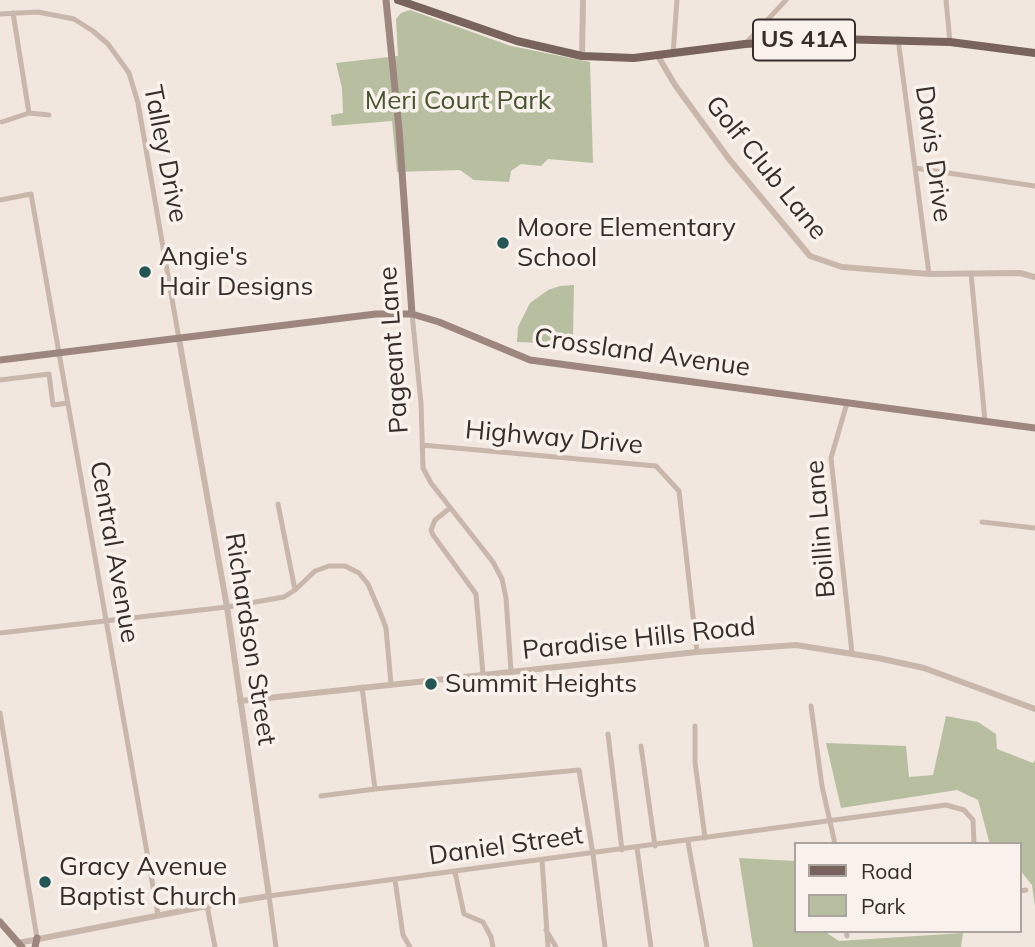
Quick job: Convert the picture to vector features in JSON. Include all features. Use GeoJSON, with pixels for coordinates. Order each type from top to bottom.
{"type":"FeatureCollection","features":[{"type":"Feature","properties":{"kind":"main road","name":"Pageant Lane"},"geometry":{"type":"LineString","coordinates":[[386,0],[399,130],[412,314]]}},
{"type":"Feature","properties":{"kind":"main road","name":"US 41A"},"geometry":{"type":"LineString","coordinates":[[398,0],[537,47],[582,56],[630,58],[745,44],[835,39],[950,42],[1035,53]]}},
{"type":"Feature","properties":{"kind":"main road","name":"Crossland Avenue"},"geometry":{"type":"LineString","coordinates":[[0,360],[376,314],[412,314],[439,322],[530,360],[1035,428]]}},
{"type":"Feature","properties":{"kind":"main road"},"geometry":{"type":"LineString","coordinates":[[0,922],[20,945]]}},
{"type":"Feature","properties":{"kind":"street"},"geometry":{"type":"LineString","coordinates":[[582,56],[583,0]]}},
{"type":"Feature","properties":{"kind":"street"},"geometry":{"type":"LineString","coordinates":[[673,54],[677,0]]}},
{"type":"Feature","properties":{"kind":"street"},"geometry":{"type":"LineString","coordinates":[[745,44],[786,0]]}},
{"type":"Feature","properties":{"kind":"street"},"geometry":{"type":"LineString","coordinates":[[946,0],[950,42]]}},
{"type":"Feature","properties":{"kind":"street"},"geometry":{"type":"LineString","coordinates":[[13,13],[29,113]]}},
{"type":"Feature","properties":{"kind":"street","name":"Talley Drive"},"geometry":{"type":"LineString","coordinates":[[0,14],[53,14],[83,24],[108,44],[129,73],[138,103],[179,339]]}},
{"type":"Feature","properties":{"kind":"street","name":"Davis Drive"},"geometry":{"type":"LineString","coordinates":[[898,39],[929,274]]}},
{"type":"Feature","properties":{"kind":"street","name":"Golf Club Lane"},"geometry":{"type":"LineString","coordinates":[[658,56],[675,85],[729,159],[810,256],[842,267],[929,274],[1020,273],[1035,277]]}},
{"type":"Feature","properties":{"kind":"street"},"geometry":{"type":"LineString","coordinates":[[2,121],[29,113],[49,115]]}},
{"type":"Feature","properties":{"kind":"street"},"geometry":{"type":"LineString","coordinates":[[915,168],[1035,186]]}},
{"type":"Feature","properties":{"kind":"street","name":"Central Avenue"},"geometry":{"type":"LineString","coordinates":[[0,200],[31,194],[158,915]]}},
{"type":"Feature","properties":{"kind":"street"},"geometry":{"type":"LineString","coordinates":[[971,273],[985,421]]}},
{"type":"Feature","properties":{"kind":"street","name":"Pageant Lane"},"geometry":{"type":"LineString","coordinates":[[412,314],[421,403],[424,472],[493,562],[502,579],[507,605],[511,671]]}},
{"type":"Feature","properties":{"kind":"street","name":"Richardson Street"},"geometry":{"type":"LineString","coordinates":[[179,339],[227,607],[276,947]]}},
{"type":"Feature","properties":{"kind":"street"},"geometry":{"type":"LineString","coordinates":[[0,380],[49,374],[52,405],[68,403]]}},
{"type":"Feature","properties":{"kind":"street","name":"Boillin Lane"},"geometry":{"type":"LineString","coordinates":[[847,403],[831,458],[852,653]]}},
{"type":"Feature","properties":{"kind":"street","name":"Highway Drive"},"geometry":{"type":"LineString","coordinates":[[422,445],[656,466],[679,491],[697,652]]}},
{"type":"Feature","properties":{"kind":"street"},"geometry":{"type":"LineString","coordinates":[[278,504],[295,590]]}},
{"type":"Feature","properties":{"kind":"street"},"geometry":{"type":"LineString","coordinates":[[450,508],[435,520],[431,530],[476,594],[484,674]]}},
{"type":"Feature","properties":{"kind":"street"},"geometry":{"type":"LineString","coordinates":[[982,522],[1035,528]]}},
{"type":"Feature","properties":{"kind":"street"},"geometry":{"type":"LineString","coordinates":[[0,634],[227,607],[284,597],[315,571],[329,566],[345,566],[359,573],[368,584],[386,628],[391,684]]}},
{"type":"Feature","properties":{"kind":"street","name":"Paradise Hills Road"},"geometry":{"type":"LineString","coordinates":[[240,701],[697,652],[796,645],[852,653],[939,673],[1035,709]]}},
{"type":"Feature","properties":{"kind":"street"},"geometry":{"type":"LineString","coordinates":[[362,687],[375,789]]}},
{"type":"Feature","properties":{"kind":"street"},"geometry":{"type":"LineString","coordinates":[[811,706],[822,786],[835,842]]}},
{"type":"Feature","properties":{"kind":"street"},"geometry":{"type":"LineString","coordinates":[[0,713],[36,943]]}},
{"type":"Feature","properties":{"kind":"street"},"geometry":{"type":"LineString","coordinates":[[695,726],[695,762],[705,838]]}},
{"type":"Feature","properties":{"kind":"street"},"geometry":{"type":"LineString","coordinates":[[608,734],[622,850]]}},
{"type":"Feature","properties":{"kind":"street"},"geometry":{"type":"LineString","coordinates":[[641,747],[655,846]]}},
{"type":"Feature","properties":{"kind":"street"},"geometry":{"type":"LineString","coordinates":[[321,796],[579,770],[606,947]]}},
{"type":"Feature","properties":{"kind":"street","name":"Daniel Street"},"geometry":{"type":"LineString","coordinates":[[20,945],[207,906],[946,805],[964,810],[973,820],[974,842]]}},
{"type":"Feature","properties":{"kind":"street"},"geometry":{"type":"LineString","coordinates":[[688,842],[707,947]]}},
{"type":"Feature","properties":{"kind":"street"},"geometry":{"type":"LineString","coordinates":[[637,848],[651,947]]}},
{"type":"Feature","properties":{"kind":"street"},"geometry":{"type":"LineString","coordinates":[[542,860],[548,947]]}},
{"type":"Feature","properties":{"kind":"street"},"geometry":{"type":"LineString","coordinates":[[455,872],[464,914],[483,922],[493,947]]}},
{"type":"Feature","properties":{"kind":"street"},"geometry":{"type":"LineString","coordinates":[[395,880],[403,935],[410,947]]}},
{"type":"Feature","properties":{"kind":"street"},"geometry":{"type":"LineString","coordinates":[[207,906],[215,947]]}},
{"type":"Feature","properties":{"kind":"street"},"geometry":{"type":"LineString","coordinates":[[546,930],[556,947]]}},
{"type":"Feature","properties":{"kind":"green space","name":"Meri Court Park"},"geometry":{"type":"Polygon","coordinates":[[[410,10],[511,46],[590,62],[593,163],[548,159],[541,166],[521,164],[511,171],[509,182],[474,180],[460,170],[397,172],[392,121],[332,126],[331,115],[343,113],[342,88],[336,63],[398,56],[396,19],[401,13],[410,10]]]}},
{"type":"Feature","properties":{"kind":"green space"},"geometry":{"type":"Polygon","coordinates":[[[574,285],[573,337],[567,344],[517,342],[518,327],[530,303],[548,290],[574,285]]]}},
{"type":"Feature","properties":{"kind":"green space"},"geometry":{"type":"Polygon","coordinates":[[[946,716],[978,722],[996,734],[997,749],[1033,763],[1035,760],[1035,907],[1032,885],[1021,871],[1021,842],[990,842],[978,800],[957,790],[841,808],[826,743],[906,746],[909,777],[933,775],[946,716]]]}},
{"type":"Feature","properties":{"kind":"green space"},"geometry":{"type":"Polygon","coordinates":[[[739,858],[794,861],[794,933],[827,933],[839,941],[963,933],[961,947],[753,947],[739,858]]]}},
{"type":"Feature","properties":{"kind":"place","name":"Moore Elementary School"},"geometry":{"type":"Point","coordinates":[503,243]}},
{"type":"Feature","properties":{"kind":"place","name":"Angie's Hair Designs"},"geometry":{"type":"Point","coordinates":[145,272]}},
{"type":"Feature","properties":{"kind":"place","name":"Summit Heights"},"geometry":{"type":"Point","coordinates":[431,684]}},
{"type":"Feature","properties":{"kind":"place","name":"Gracy Avenue Baptist Church"},"geometry":{"type":"Point","coordinates":[45,882]}}]}
